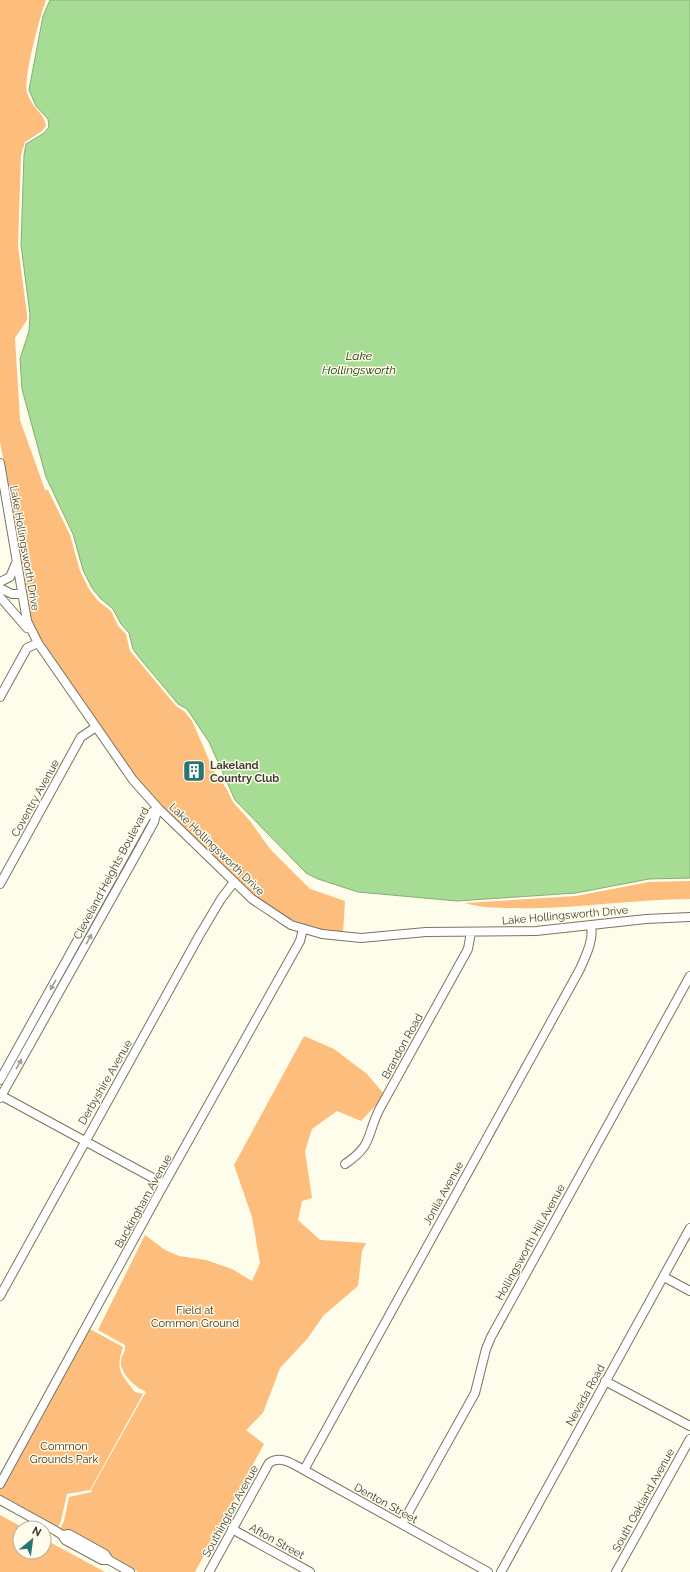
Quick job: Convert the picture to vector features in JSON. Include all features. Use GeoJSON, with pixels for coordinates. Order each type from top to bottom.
{"type":"FeatureCollection","features":[{"type":"Feature","properties":{"kind":"street","name":"Lake Hollingsworth Drive"},"geometry":{"type":"LineString","coordinates":[[0,463],[21,594],[27,621],[37,641],[133,780],[158,808],[252,900],[267,911],[291,925],[303,929],[361,938],[426,932],[536,931],[690,917]]}},
{"type":"Feature","properties":{"kind":"street"},"geometry":{"type":"LineString","coordinates":[[0,582],[10,577],[16,562]]}},
{"type":"Feature","properties":{"kind":"street"},"geometry":{"type":"LineString","coordinates":[[0,588],[12,594],[21,594]]}},
{"type":"Feature","properties":{"kind":"street"},"geometry":{"type":"LineString","coordinates":[[0,597],[37,641],[28,648],[0,697]]}},
{"type":"Feature","properties":{"kind":"street","name":"Coventry Avenue"},"geometry":{"type":"LineString","coordinates":[[0,884],[81,737],[96,727]]}},
{"type":"Feature","properties":{"kind":"street","name":"Cleveland Heights Boulevard"},"geometry":{"type":"LineString","coordinates":[[0,1080],[147,816],[158,808]]}},
{"type":"Feature","properties":{"kind":"street","name":"Cleveland Heights Boulevard"},"geometry":{"type":"LineString","coordinates":[[0,1097],[154,822],[158,808]]}},
{"type":"Feature","properties":{"kind":"street","name":"Derbyshire Avenue"},"geometry":{"type":"LineString","coordinates":[[0,1296],[84,1142],[217,905],[234,882]]}},
{"type":"Feature","properties":{"kind":"street","name":"Jonila Avenue"},"geometry":{"type":"LineString","coordinates":[[304,1470],[580,969],[589,946],[592,932],[591,925]]}},
{"type":"Feature","properties":{"kind":"street","name":"Buckingham Avenue"},"geometry":{"type":"LineString","coordinates":[[0,1484],[164,1184],[300,941],[303,929]]}},
{"type":"Feature","properties":{"kind":"street","name":"Brandon Road"},"geometry":{"type":"LineString","coordinates":[[345,1164],[361,1152],[368,1142],[372,1126],[379,1110],[468,949],[471,932]]}},
{"type":"Feature","properties":{"kind":"street"},"geometry":{"type":"LineString","coordinates":[[74,948],[82,952]]}},
{"type":"Feature","properties":{"kind":"street","name":"Hollingsworth Hill Avenue"},"geometry":{"type":"LineString","coordinates":[[402,1524],[475,1393],[486,1349],[491,1337],[690,976]]}},
{"type":"Feature","properties":{"kind":"street"},"geometry":{"type":"LineString","coordinates":[[0,1097],[164,1184]]}},
{"type":"Feature","properties":{"kind":"street","name":"Nevada Road"},"geometry":{"type":"LineString","coordinates":[[500,1572],[690,1228]]}},
{"type":"Feature","properties":{"kind":"street"},"geometry":{"type":"LineString","coordinates":[[664,1277],[690,1291]]}},
{"type":"Feature","properties":{"kind":"street"},"geometry":{"type":"LineString","coordinates":[[606,1381],[690,1426]]}},
{"type":"Feature","properties":{"kind":"street","name":"South Oakland Avenue"},"geometry":{"type":"LineString","coordinates":[[616,1572],[690,1439]]}},
{"type":"Feature","properties":{"kind":"street","name":"Denton Street"},"geometry":{"type":"LineString","coordinates":[[272,1461],[284,1460],[304,1470],[488,1572]]}},
{"type":"Feature","properties":{"kind":"street","name":"Southington Avenue"},"geometry":{"type":"LineString","coordinates":[[209,1572],[269,1463],[272,1461]]}},
{"type":"Feature","properties":{"kind":"street"},"geometry":{"type":"LineString","coordinates":[[0,1500],[62,1535],[69,1534],[105,1554],[109,1560],[130,1572]]}},
{"type":"Feature","properties":{"kind":"street","name":"Afton Street"},"geometry":{"type":"LineString","coordinates":[[232,1530],[310,1572]]}},
{"type":"Feature","properties":{"kind":"green space"},"geometry":{"type":"Polygon","coordinates":[[[0,0],[46,0],[27,74],[26,85],[29,98],[43,117],[46,126],[42,131],[25,142],[21,155],[18,246],[27,320],[15,338],[20,420],[45,490],[48,490],[70,535],[80,571],[89,589],[98,601],[111,611],[118,626],[126,634],[130,651],[176,706],[185,712],[192,721],[214,771],[226,788],[233,802],[250,821],[270,849],[310,889],[345,901],[343,933],[323,930],[293,921],[254,896],[163,807],[136,778],[41,641],[30,619],[0,441],[0,0]]]}},
{"type":"Feature","properties":{"kind":"green space"},"geometry":{"type":"Polygon","coordinates":[[[690,881],[690,899],[668,899],[536,908],[501,908],[477,906],[465,903],[576,896],[649,882],[690,881]]]}},
{"type":"Feature","properties":{"kind":"green space","name":"Field at Common Ground"},"geometry":{"type":"Polygon","coordinates":[[[304,1036],[334,1049],[367,1074],[384,1094],[381,1100],[361,1121],[337,1111],[312,1129],[305,1151],[312,1198],[302,1201],[298,1220],[320,1240],[366,1243],[362,1251],[358,1286],[324,1315],[307,1339],[280,1368],[263,1413],[246,1430],[264,1444],[195,1572],[138,1572],[60,1529],[64,1521],[69,1497],[92,1492],[91,1490],[144,1395],[146,1394],[145,1391],[137,1387],[128,1379],[122,1369],[121,1360],[125,1345],[98,1330],[145,1235],[165,1250],[179,1256],[206,1260],[232,1269],[252,1281],[260,1263],[252,1217],[234,1165],[304,1036]]]}},
{"type":"Feature","properties":{"kind":"green space","name":"Common Grounds Park"},"geometry":{"type":"Polygon","coordinates":[[[86,1327],[123,1347],[120,1367],[123,1376],[135,1392],[143,1394],[90,1490],[67,1494],[61,1521],[56,1531],[52,1529],[52,1520],[36,1520],[0,1500],[0,1484],[86,1327]]]}},
{"type":"Feature","properties":{"kind":"green space"},"geometry":{"type":"Polygon","coordinates":[[[0,1515],[12,1522],[12,1560],[52,1560],[52,1543],[105,1572],[0,1572],[0,1515]]]}},
{"type":"Feature","properties":{"kind":"water","name":"Lake Hollingsworth"},"geometry":{"type":"Polygon","coordinates":[[[50,0],[690,0],[690,878],[649,879],[576,893],[457,901],[358,892],[318,879],[306,873],[235,800],[209,742],[187,709],[178,704],[138,656],[133,649],[129,633],[121,624],[113,609],[100,598],[92,588],[83,570],[73,534],[46,477],[22,389],[20,359],[29,331],[30,314],[21,245],[24,155],[26,144],[44,133],[49,127],[48,119],[36,106],[29,90],[43,16],[50,0]]]}},
{"type":"Feature","properties":{"kind":"place","name":"Lakeland Country Club"},"geometry":{"type":"Point","coordinates":[194,771]}}]}
